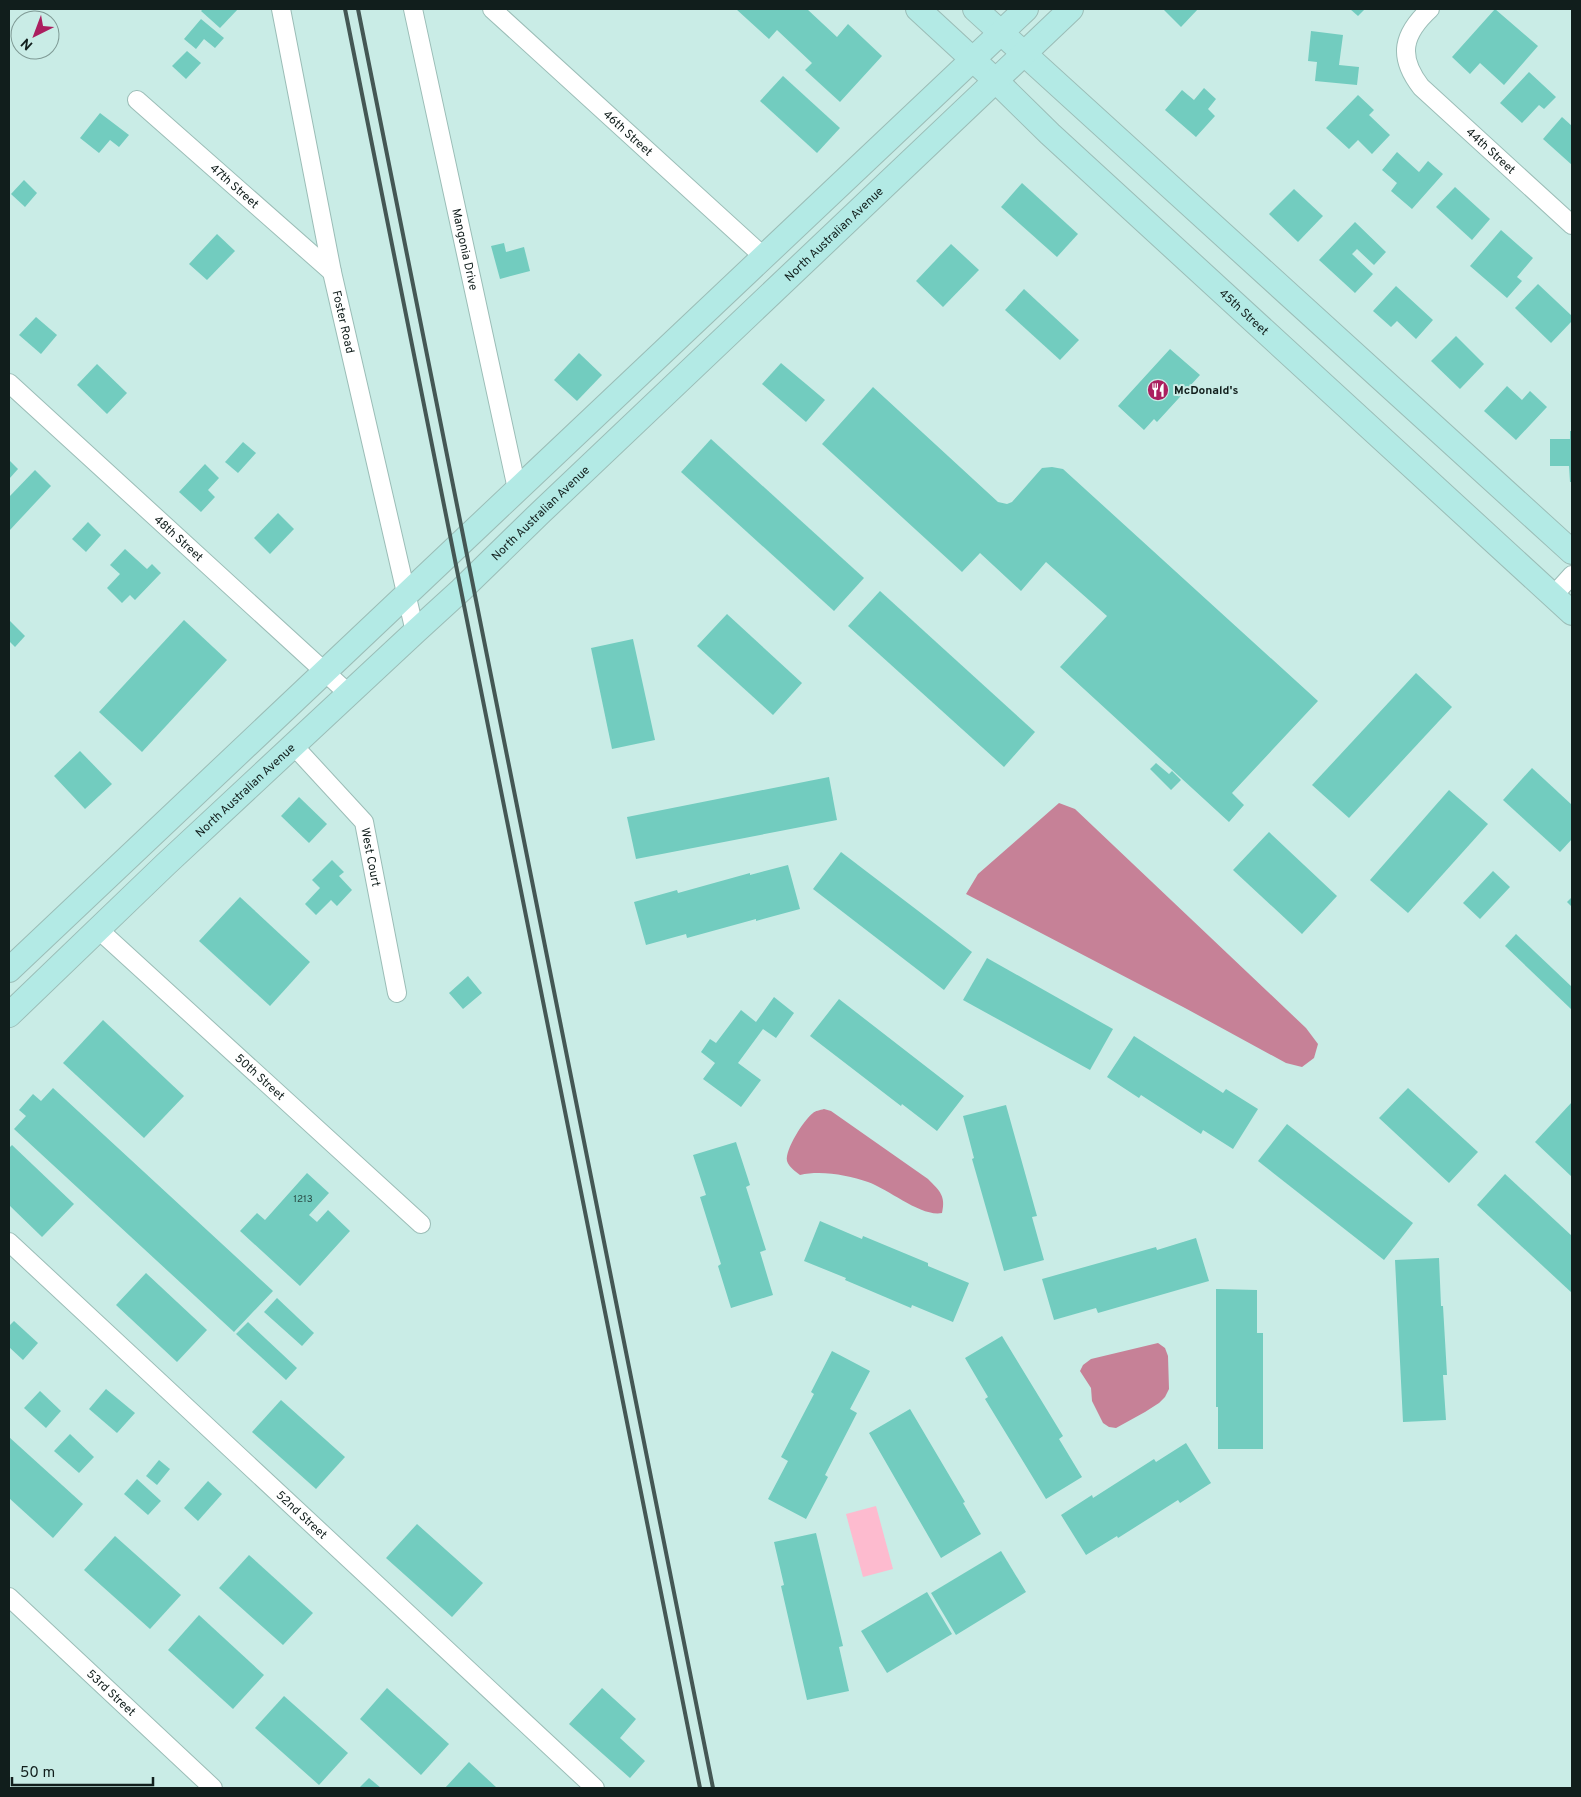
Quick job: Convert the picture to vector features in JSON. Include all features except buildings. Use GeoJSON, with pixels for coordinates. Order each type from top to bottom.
{"type":"FeatureCollection","features":[{"type":"Feature","properties":{"kind":"main road","name":"45th Street"},"geometry":{"type":"LineString","coordinates":[[918,9],[996,80],[1057,140],[1572,613]]}},
{"type":"Feature","properties":{"kind":"main road"},"geometry":{"type":"LineString","coordinates":[[975,9],[1572,552]]}},
{"type":"Feature","properties":{"kind":"main road"},"geometry":{"type":"LineString","coordinates":[[9,970],[1026,9]]}},
{"type":"Feature","properties":{"kind":"main road","name":"North Australian Avenue"},"geometry":{"type":"LineString","coordinates":[[9,1015],[166,864],[461,590],[1071,9]]}},
{"type":"Feature","properties":{"kind":"main road"},"geometry":{"type":"LineString","coordinates":[[143,843],[166,864]]}},
{"type":"Feature","properties":{"kind":"street","name":"Foster Road"},"geometry":{"type":"LineString","coordinates":[[281,9],[332,272],[415,632]]}},
{"type":"Feature","properties":{"kind":"street","name":"Mangonia Drive"},"geometry":{"type":"LineString","coordinates":[[413,9],[517,489]]}},
{"type":"Feature","properties":{"kind":"street","name":"46th Street"},"geometry":{"type":"LineString","coordinates":[[492,9],[764,257]]}},
{"type":"Feature","properties":{"kind":"street","name":"44th Street"},"geometry":{"type":"LineString","coordinates":[[1430,9],[1416,21],[1409,34],[1406,62],[1412,75],[1421,87],[1572,225]]}},
{"type":"Feature","properties":{"kind":"street","name":"47th Street"},"geometry":{"type":"LineString","coordinates":[[137,100],[332,272]]}},
{"type":"Feature","properties":{"kind":"street","name":"48th Street"},"geometry":{"type":"LineString","coordinates":[[9,383],[349,694]]}},
{"type":"Feature","properties":{"kind":"street"},"geometry":{"type":"LineString","coordinates":[[1553,596],[1572,575]]}},
{"type":"Feature","properties":{"kind":"street","name":"West Court"},"geometry":{"type":"LineString","coordinates":[[294,746],[364,822],[397,993]]}},
{"type":"Feature","properties":{"kind":"street","name":"50th Street"},"geometry":{"type":"LineString","coordinates":[[99,930],[421,1224]]}},
{"type":"Feature","properties":{"kind":"street","name":"52nd Street"},"geometry":{"type":"LineString","coordinates":[[9,1242],[595,1788]]}},
{"type":"Feature","properties":{"kind":"street","name":"53rd Street"},"geometry":{"type":"LineString","coordinates":[[9,1597],[213,1788]]}},
{"type":"Feature","properties":{"kind":"shaded area"},"geometry":{"type":"Polygon","coordinates":[[[1059,803],[1075,809],[1306,1028],[1318,1044],[1314,1058],[1302,1067],[1286,1063],[966,894],[978,874],[1059,803]]]}},
{"type":"Feature","properties":{"kind":"shaded area"},"geometry":{"type":"Polygon","coordinates":[[[824,1109],[831,1111],[928,1179],[941,1194],[943,1202],[942,1213],[925,1211],[915,1207],[860,1179],[825,1173],[800,1175],[794,1170],[787,1161],[792,1142],[809,1117],[815,1112],[824,1109]]]}},
{"type":"Feature","properties":{"kind":"shaded area"},"geometry":{"type":"Polygon","coordinates":[[[1158,1343],[1165,1348],[1168,1356],[1169,1389],[1165,1397],[1145,1412],[1116,1428],[1109,1427],[1103,1423],[1092,1401],[1091,1388],[1080,1371],[1083,1365],[1091,1359],[1158,1343]]]}},
{"type":"Feature","properties":{"kind":"shaded area"},"geometry":{"type":"Polygon","coordinates":[[[876,1506],[893,1569],[863,1577],[846,1514],[876,1506]]]}},
{"type":"Feature","properties":{"kind":"railway"},"geometry":{"type":"LineString","coordinates":[[345,9],[700,1788]]}},
{"type":"Feature","properties":{"kind":"railway"},"geometry":{"type":"LineString","coordinates":[[358,9],[713,1788]]}},
{"type":"Feature","properties":{"kind":"place","name":"McDonald's"},"geometry":{"type":"Point","coordinates":[1158,390]}}]}
